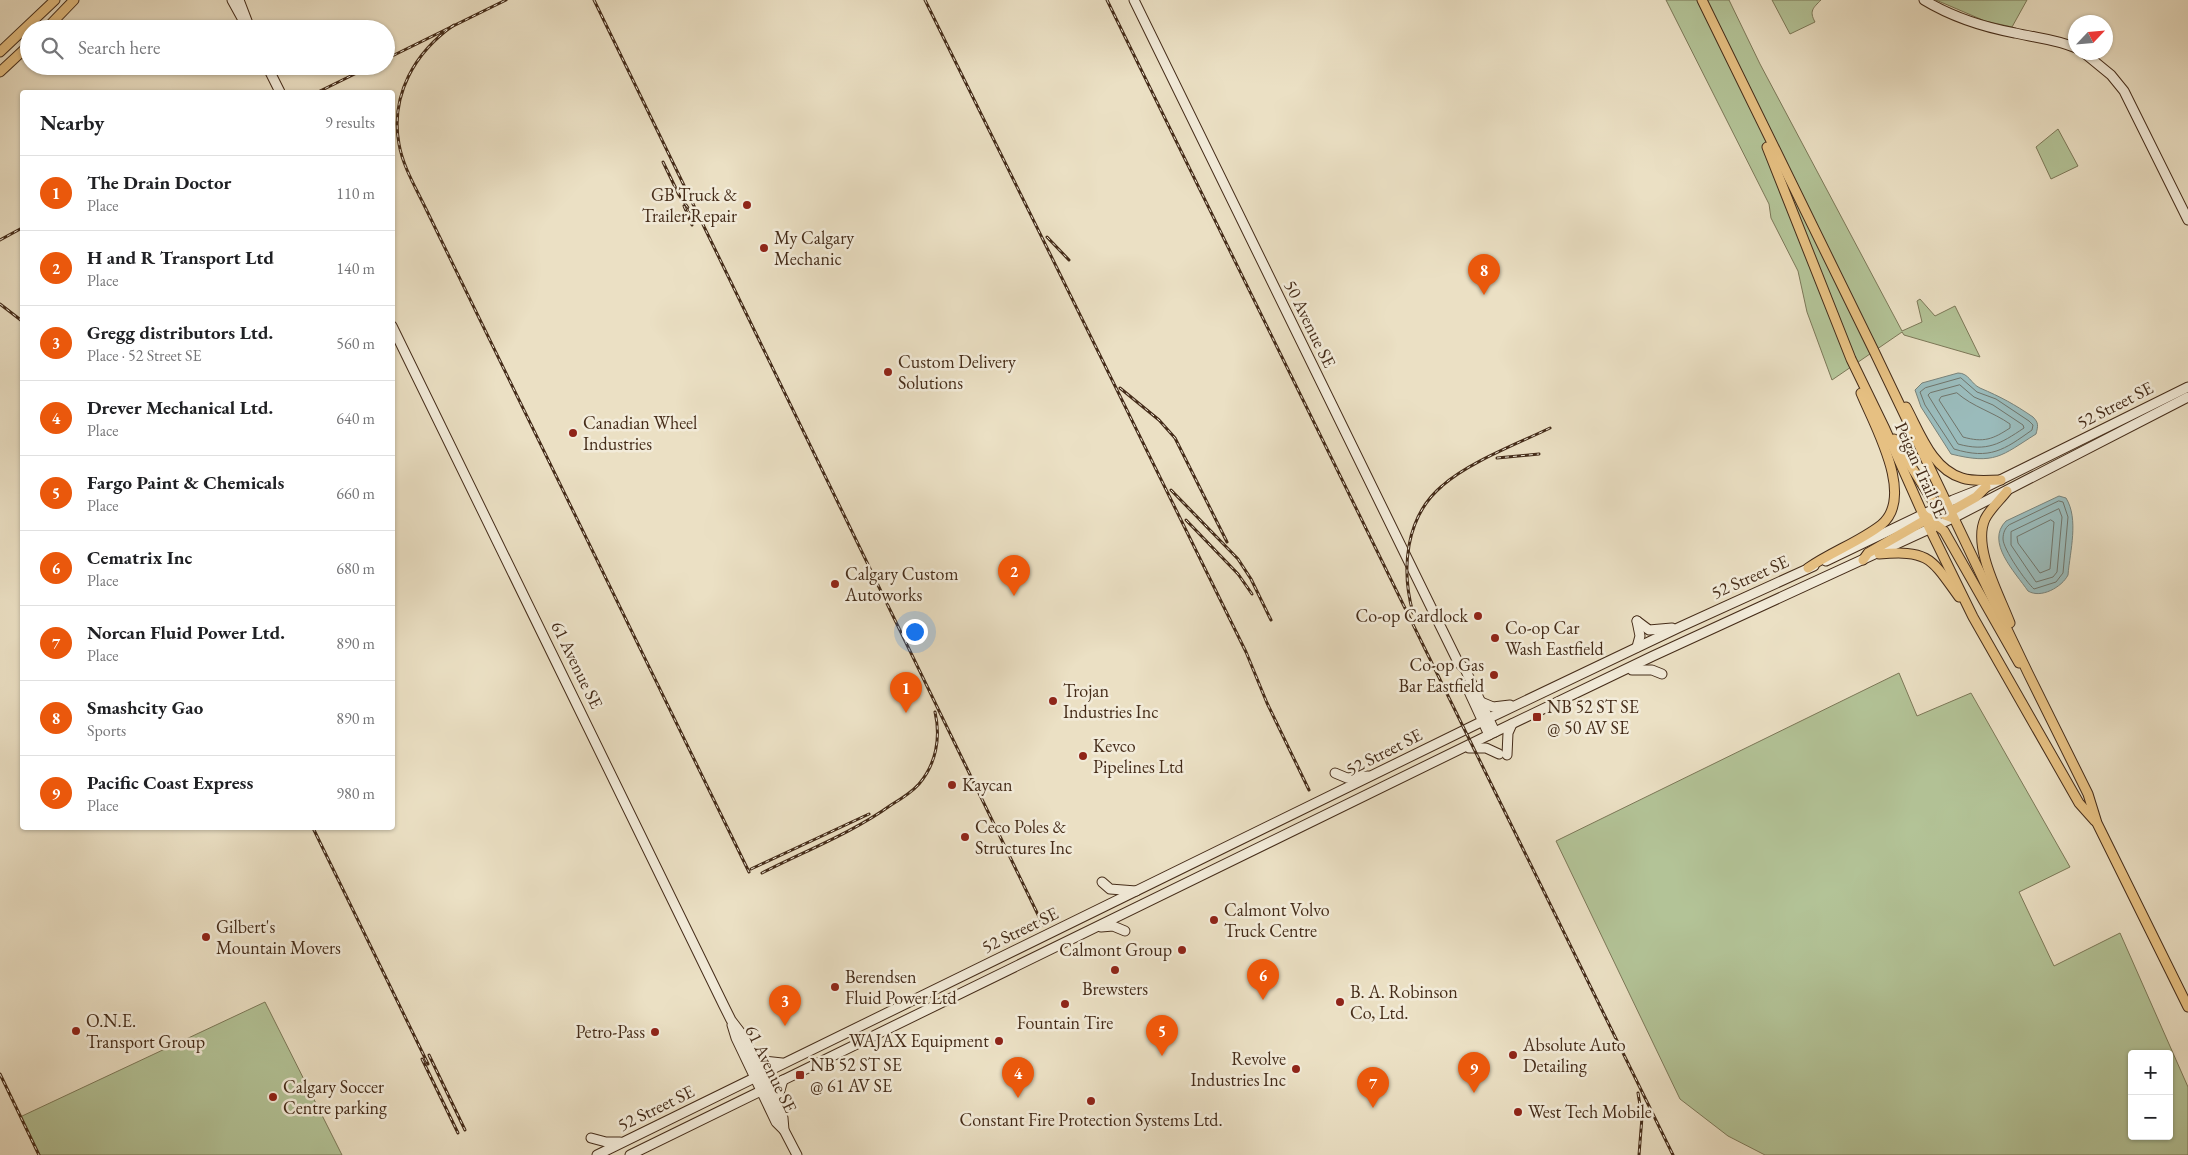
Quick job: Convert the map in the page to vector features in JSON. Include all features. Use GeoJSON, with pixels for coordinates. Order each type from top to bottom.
{"type":"FeatureCollection","features":[{"type":"Feature","properties":{"kind":"main road"},"geometry":{"type":"LineString","coordinates":[[34,20],[55,0]]}},
{"type":"Feature","properties":{"kind":"main road"},"geometry":{"type":"LineString","coordinates":[[55,20],[74,0]]}},
{"type":"Feature","properties":{"kind":"main road"},"geometry":{"type":"LineString","coordinates":[[232,0],[244,20]]}},
{"type":"Feature","properties":{"kind":"main road"},"geometry":{"type":"LineString","coordinates":[[239,0],[246,20]]}},
{"type":"Feature","properties":{"kind":"main road","name":"50 Avenue SE"},"geometry":{"type":"LineString","coordinates":[[1134,0],[1458,662],[1460,672],[1492,734]]}},
{"type":"Feature","properties":{"kind":"main road","name":"Peigan Trail SE"},"geometry":{"type":"LineString","coordinates":[[1702,0],[1874,351],[1945,511],[2019,652],[2088,794],[2097,823],[2188,1007]]}},
{"type":"Feature","properties":{"kind":"main road"},"geometry":{"type":"LineString","coordinates":[[1924,0],[1943,11],[1987,27],[2052,40],[2068,45]]}},
{"type":"Feature","properties":{"kind":"main road"},"geometry":{"type":"LineString","coordinates":[[0,52],[20,33]]}},
{"type":"Feature","properties":{"kind":"main road"},"geometry":{"type":"LineString","coordinates":[[0,72],[20,53]]}},
{"type":"Feature","properties":{"kind":"main road"},"geometry":{"type":"LineString","coordinates":[[2092,60],[2111,76],[2124,91],[2188,220]]}},
{"type":"Feature","properties":{"kind":"main road"},"geometry":{"type":"LineString","coordinates":[[272,75],[279,90]]}},
{"type":"Feature","properties":{"kind":"main road","name":"Peigan Trail SE"},"geometry":{"type":"LineString","coordinates":[[1755,110],[1760,131],[1851,359],[1930,521],[1973,617],[2079,803],[2097,823]]}},
{"type":"Feature","properties":{"kind":"main road","name":"61 Avenue SE"},"geometry":{"type":"LineString","coordinates":[[395,332],[731,1020],[736,1038],[772,1105],[783,1118],[784,1130],[797,1155]]}},
{"type":"Feature","properties":{"kind":"main road"},"geometry":{"type":"LineString","coordinates":[[1874,351],[1884,364],[1937,462],[1947,471],[1962,478],[2001,480]]}},
{"type":"Feature","properties":{"kind":"main road"},"geometry":{"type":"LineString","coordinates":[[1808,568],[1882,524],[1892,511],[1896,497],[1896,485],[1891,466],[1856,379],[1851,359]]}},
{"type":"Feature","properties":{"kind":"main road","name":"52 Street SE"},"geometry":{"type":"LineString","coordinates":[[630,1155],[1622,671],[1879,554],[1945,511],[1976,497],[1986,488],[2188,387]]}},
{"type":"Feature","properties":{"kind":"main road","name":"52 Street SE"},"geometry":{"type":"LineString","coordinates":[[1945,511],[2007,491],[2097,442],[2188,397]]}},
{"type":"Feature","properties":{"kind":"main road"},"geometry":{"type":"LineString","coordinates":[[1863,560],[1868,553],[1930,521],[1945,511],[1898,444],[1885,429]]}},
{"type":"Feature","properties":{"kind":"main road"},"geometry":{"type":"LineString","coordinates":[[2007,491],[1985,519],[1981,533],[1982,549],[2015,636],[2019,652]]}},
{"type":"Feature","properties":{"kind":"main road"},"geometry":{"type":"LineString","coordinates":[[1930,521],[1944,531],[2015,658],[2028,673]]}},
{"type":"Feature","properties":{"kind":"main road","name":"52 Street SE"},"geometry":{"type":"LineString","coordinates":[[598,1155],[1486,720],[1680,627],[1808,568],[1930,521]]}},
{"type":"Feature","properties":{"kind":"main road"},"geometry":{"type":"LineString","coordinates":[[1879,554],[1914,553],[1927,559],[1938,569],[1973,617]]}},
{"type":"Feature","properties":{"kind":"main road"},"geometry":{"type":"LineString","coordinates":[[1638,647],[1640,636],[1637,621],[1649,630],[1680,627]]}},
{"type":"Feature","properties":{"kind":"main road","name":"50 Avenue SE"},"geometry":{"type":"LineString","coordinates":[[1458,662],[1465,669],[1481,702],[1486,720]]}},
{"type":"Feature","properties":{"kind":"main road"},"geometry":{"type":"LineString","coordinates":[[1622,671],[1640,668],[1662,674]]}},
{"type":"Feature","properties":{"kind":"main road"},"geometry":{"type":"LineString","coordinates":[[1481,702],[1493,707],[1518,705]]}},
{"type":"Feature","properties":{"kind":"main road"},"geometry":{"type":"LineString","coordinates":[[1463,748],[1482,747],[1503,755],[1512,724]]}},
{"type":"Feature","properties":{"kind":"main road"},"geometry":{"type":"LineString","coordinates":[[1335,773],[1347,778],[1373,776]]}},
{"type":"Feature","properties":{"kind":"main road"},"geometry":{"type":"LineString","coordinates":[[1102,882],[1110,889],[1118,891],[1139,891]]}},
{"type":"Feature","properties":{"kind":"main road"},"geometry":{"type":"LineString","coordinates":[[1098,927],[1112,926],[1125,931]]}},
{"type":"Feature","properties":{"kind":"main road","name":"61 Avenue SE"},"geometry":{"type":"LineString","coordinates":[[731,1020],[744,1037],[755,1060],[758,1076]]}},
{"type":"Feature","properties":{"kind":"main road"},"geometry":{"type":"LineString","coordinates":[[755,1060],[766,1063],[785,1063]]}},
{"type":"Feature","properties":{"kind":"main road"},"geometry":{"type":"LineString","coordinates":[[737,1103],[759,1102],[772,1105],[783,1080]]}},
{"type":"Feature","properties":{"kind":"main road"},"geometry":{"type":"LineString","coordinates":[[591,1138],[606,1142],[622,1142]]}},
{"type":"Feature","properties":{"kind":"green space"},"geometry":{"type":"Polygon","coordinates":[[[1666,0],[1729,0],[1760,64],[1902,331],[1922,322],[1917,301],[1920,299],[1935,316],[1955,306],[1980,357],[1904,335],[1902,332],[1832,380],[1807,312],[1798,271],[1771,218],[1769,204],[1666,0]]]}},
{"type":"Feature","properties":{"kind":"green space"},"geometry":{"type":"Polygon","coordinates":[[[1772,0],[1821,0],[1812,12],[1815,22],[1790,34],[1772,0]]]}},
{"type":"Feature","properties":{"kind":"green space"},"geometry":{"type":"Polygon","coordinates":[[[1936,0],[2027,0],[2012,27],[1985,21],[1936,0]]]}},
{"type":"Feature","properties":{"kind":"green space"},"geometry":{"type":"Polygon","coordinates":[[[2058,129],[2078,166],[2051,179],[2036,147],[2058,129]]]}},
{"type":"Feature","properties":{"kind":"green space"},"geometry":{"type":"Polygon","coordinates":[[[1899,673],[1917,716],[1971,693],[2070,867],[2019,892],[2054,966],[2120,933],[2172,1050],[2128,1050],[2128,1140],[2173,1140],[2173,1053],[2188,1087],[2188,1155],[1765,1155],[1728,1136],[1680,1099],[1556,841],[1899,673]]]}},
{"type":"Feature","properties":{"kind":"green space"},"geometry":{"type":"Polygon","coordinates":[[[265,1002],[342,1155],[38,1155],[20,1117],[265,1002]]]}},
{"type":"Feature","properties":{"kind":"water"},"geometry":{"type":"Polygon","coordinates":[[[1962,373],[1977,386],[2020,408],[2033,417],[2038,425],[2036,434],[1997,456],[1978,459],[1951,454],[1921,407],[1915,390],[1922,383],[1962,373]]]}},
{"type":"Feature","properties":{"kind":"water"},"geometry":{"type":"Polygon","coordinates":[[[2059,496],[2066,498],[2072,516],[2073,535],[2068,575],[2061,584],[2051,590],[2039,594],[2033,593],[2028,591],[2004,557],[2000,547],[2000,529],[2006,521],[2059,496]]]}},
{"type":"Feature","properties":{"kind":"railway"},"geometry":{"type":"LineString","coordinates":[[395,55],[506,0]]}},
{"type":"Feature","properties":{"kind":"railway"},"geometry":{"type":"LineString","coordinates":[[594,0],[1043,925]]}},
{"type":"Feature","properties":{"kind":"railway"},"geometry":{"type":"LineString","coordinates":[[925,0],[1246,652],[1267,703],[1309,790]]}},
{"type":"Feature","properties":{"kind":"railway"},"geometry":{"type":"LineString","coordinates":[[1107,0],[1673,1155]]}},
{"type":"Feature","properties":{"kind":"railway"},"geometry":{"type":"LineString","coordinates":[[454,25],[428,48],[408,76],[398,109],[397,126],[403,161],[749,872]]}},
{"type":"Feature","properties":{"kind":"railway"},"geometry":{"type":"LineString","coordinates":[[322,90],[353,75]]}},
{"type":"Feature","properties":{"kind":"railway"},"geometry":{"type":"LineString","coordinates":[[663,162],[679,195],[691,212]]}},
{"type":"Feature","properties":{"kind":"railway"},"geometry":{"type":"LineString","coordinates":[[684,206],[692,225]]}},
{"type":"Feature","properties":{"kind":"railway"},"geometry":{"type":"LineString","coordinates":[[0,240],[20,229]]}},
{"type":"Feature","properties":{"kind":"railway"},"geometry":{"type":"LineString","coordinates":[[1047,237],[1069,260]]}},
{"type":"Feature","properties":{"kind":"railway"},"geometry":{"type":"LineString","coordinates":[[0,304],[20,319]]}},
{"type":"Feature","properties":{"kind":"railway"},"geometry":{"type":"LineString","coordinates":[[1120,388],[1159,420],[1175,438],[1227,542]]}},
{"type":"Feature","properties":{"kind":"railway"},"geometry":{"type":"LineString","coordinates":[[1413,613],[1407,579],[1409,545],[1413,528],[1420,513],[1430,499],[1442,486],[1466,469],[1550,428]]}},
{"type":"Feature","properties":{"kind":"railway"},"geometry":{"type":"LineString","coordinates":[[1497,458],[1539,454]]}},
{"type":"Feature","properties":{"kind":"railway"},"geometry":{"type":"LineString","coordinates":[[1171,490],[1238,559],[1251,579],[1271,620]]}},
{"type":"Feature","properties":{"kind":"railway"},"geometry":{"type":"LineString","coordinates":[[1186,520],[1238,574],[1252,594]]}},
{"type":"Feature","properties":{"kind":"railway"},"geometry":{"type":"LineString","coordinates":[[762,873],[860,824],[916,787],[930,768],[936,750],[937,722],[935,712]]}},
{"type":"Feature","properties":{"kind":"railway"},"geometry":{"type":"LineString","coordinates":[[751,869],[869,814]]}},
{"type":"Feature","properties":{"kind":"railway"},"geometry":{"type":"LineString","coordinates":[[314,830],[428,1064]]}},
{"type":"Feature","properties":{"kind":"railway"},"geometry":{"type":"LineString","coordinates":[[429,1055],[465,1130]]}},
{"type":"Feature","properties":{"kind":"railway"},"geometry":{"type":"LineString","coordinates":[[422,1059],[458,1133]]}},
{"type":"Feature","properties":{"kind":"railway"},"geometry":{"type":"LineString","coordinates":[[0,1074],[39,1155]]}},
{"type":"Feature","properties":{"kind":"railway"},"geometry":{"type":"LineString","coordinates":[[1638,1093],[1642,1117],[1639,1155]]}},
{"type":"Feature","properties":{"kind":"place","name":"GB Truck & Trailer Repair"},"geometry":{"type":"Point","coordinates":[747,205]}},
{"type":"Feature","properties":{"kind":"place","name":"My Calgary Mechanic"},"geometry":{"type":"Point","coordinates":[764,248]}},
{"type":"Feature","properties":{"kind":"place","name":"Smashcity Gao"},"geometry":{"type":"Point","coordinates":[1484,295]}},
{"type":"Feature","properties":{"kind":"place","name":"Custom Delivery Solutions"},"geometry":{"type":"Point","coordinates":[888,372]}},
{"type":"Feature","properties":{"kind":"place","name":"Canadian Wheel Industries"},"geometry":{"type":"Point","coordinates":[573,433]}},
{"type":"Feature","properties":{"kind":"place","name":"Calgary Custom Autoworks"},"geometry":{"type":"Point","coordinates":[835,584]}},
{"type":"Feature","properties":{"kind":"place","name":"H and R Transport Ltd"},"geometry":{"type":"Point","coordinates":[1014,596]}},
{"type":"Feature","properties":{"kind":"place","name":"Co-op Cardlock"},"geometry":{"type":"Point","coordinates":[1478,616]}},
{"type":"Feature","properties":{"kind":"place","name":"Co-op Car Wash Eastfield"},"geometry":{"type":"Point","coordinates":[1495,638]}},
{"type":"Feature","properties":{"kind":"place","name":"Co-op Gas Bar Eastfield"},"geometry":{"type":"Point","coordinates":[1494,675]}},
{"type":"Feature","properties":{"kind":"place","name":"Trojan Industries Inc"},"geometry":{"type":"Point","coordinates":[1053,701]}},
{"type":"Feature","properties":{"kind":"place","name":"The Drain Doctor"},"geometry":{"type":"Point","coordinates":[906,713]}},
{"type":"Feature","properties":{"kind":"place","name":"NB 52 ST SE @ 50 AV SE"},"geometry":{"type":"Point","coordinates":[1537,717]}},
{"type":"Feature","properties":{"kind":"place","name":"Kevco Pipelines Ltd"},"geometry":{"type":"Point","coordinates":[1083,756]}},
{"type":"Feature","properties":{"kind":"place","name":"Kaycan"},"geometry":{"type":"Point","coordinates":[952,785]}},
{"type":"Feature","properties":{"kind":"place","name":"Ceco Poles & Structures Inc"},"geometry":{"type":"Point","coordinates":[965,837]}},
{"type":"Feature","properties":{"kind":"place","name":"Calmont Volvo Truck Centre"},"geometry":{"type":"Point","coordinates":[1214,920]}},
{"type":"Feature","properties":{"kind":"place","name":"Gilbert's Mountain Movers"},"geometry":{"type":"Point","coordinates":[206,937]}},
{"type":"Feature","properties":{"kind":"place","name":"Calmont Group"},"geometry":{"type":"Point","coordinates":[1182,950]}},
{"type":"Feature","properties":{"kind":"place","name":"Brewsters"},"geometry":{"type":"Point","coordinates":[1115,970]}},
{"type":"Feature","properties":{"kind":"place","name":"Berendsen Fluid Power Ltd"},"geometry":{"type":"Point","coordinates":[835,987]}},
{"type":"Feature","properties":{"kind":"place","name":"Cematrix Inc"},"geometry":{"type":"Point","coordinates":[1263,1000]}},
{"type":"Feature","properties":{"kind":"place","name":"B. A. Robinson Co, Ltd."},"geometry":{"type":"Point","coordinates":[1340,1002]}},
{"type":"Feature","properties":{"kind":"place","name":"Fountain Tire"},"geometry":{"type":"Point","coordinates":[1065,1004]}},
{"type":"Feature","properties":{"kind":"place","name":"Gregg distributors Ltd."},"geometry":{"type":"Point","coordinates":[785,1026]}},
{"type":"Feature","properties":{"kind":"place","name":"O.N.E. Transport Group"},"geometry":{"type":"Point","coordinates":[76,1031]}},
{"type":"Feature","properties":{"kind":"place","name":"Petro-Pass"},"geometry":{"type":"Point","coordinates":[655,1032]}},
{"type":"Feature","properties":{"kind":"place","name":"WAJAX Equipment"},"geometry":{"type":"Point","coordinates":[999,1041]}},
{"type":"Feature","properties":{"kind":"place","name":"Absolute Auto Detailing"},"geometry":{"type":"Point","coordinates":[1513,1055]}},
{"type":"Feature","properties":{"kind":"place","name":"Fargo Paint & Chemicals"},"geometry":{"type":"Point","coordinates":[1162,1056]}},
{"type":"Feature","properties":{"kind":"place","name":"Revolve Industries Inc"},"geometry":{"type":"Point","coordinates":[1296,1069]}},
{"type":"Feature","properties":{"kind":"place","name":"NB 52 ST SE @ 61 AV SE"},"geometry":{"type":"Point","coordinates":[800,1075]}},
{"type":"Feature","properties":{"kind":"place","name":"Pacific Coast Express"},"geometry":{"type":"Point","coordinates":[1474,1093]}},
{"type":"Feature","properties":{"kind":"place","name":"Calgary Soccer Centre parking"},"geometry":{"type":"Point","coordinates":[273,1097]}},
{"type":"Feature","properties":{"kind":"place","name":"Drever Mechanical Ltd."},"geometry":{"type":"Point","coordinates":[1018,1098]}},
{"type":"Feature","properties":{"kind":"place","name":"Constant Fire Protection Systems Ltd."},"geometry":{"type":"Point","coordinates":[1091,1101]}},
{"type":"Feature","properties":{"kind":"place","name":"Norcan Fluid Power Ltd."},"geometry":{"type":"Point","coordinates":[1373,1108]}},
{"type":"Feature","properties":{"kind":"place","name":"West Tech Mobile"},"geometry":{"type":"Point","coordinates":[1518,1112]}}]}
